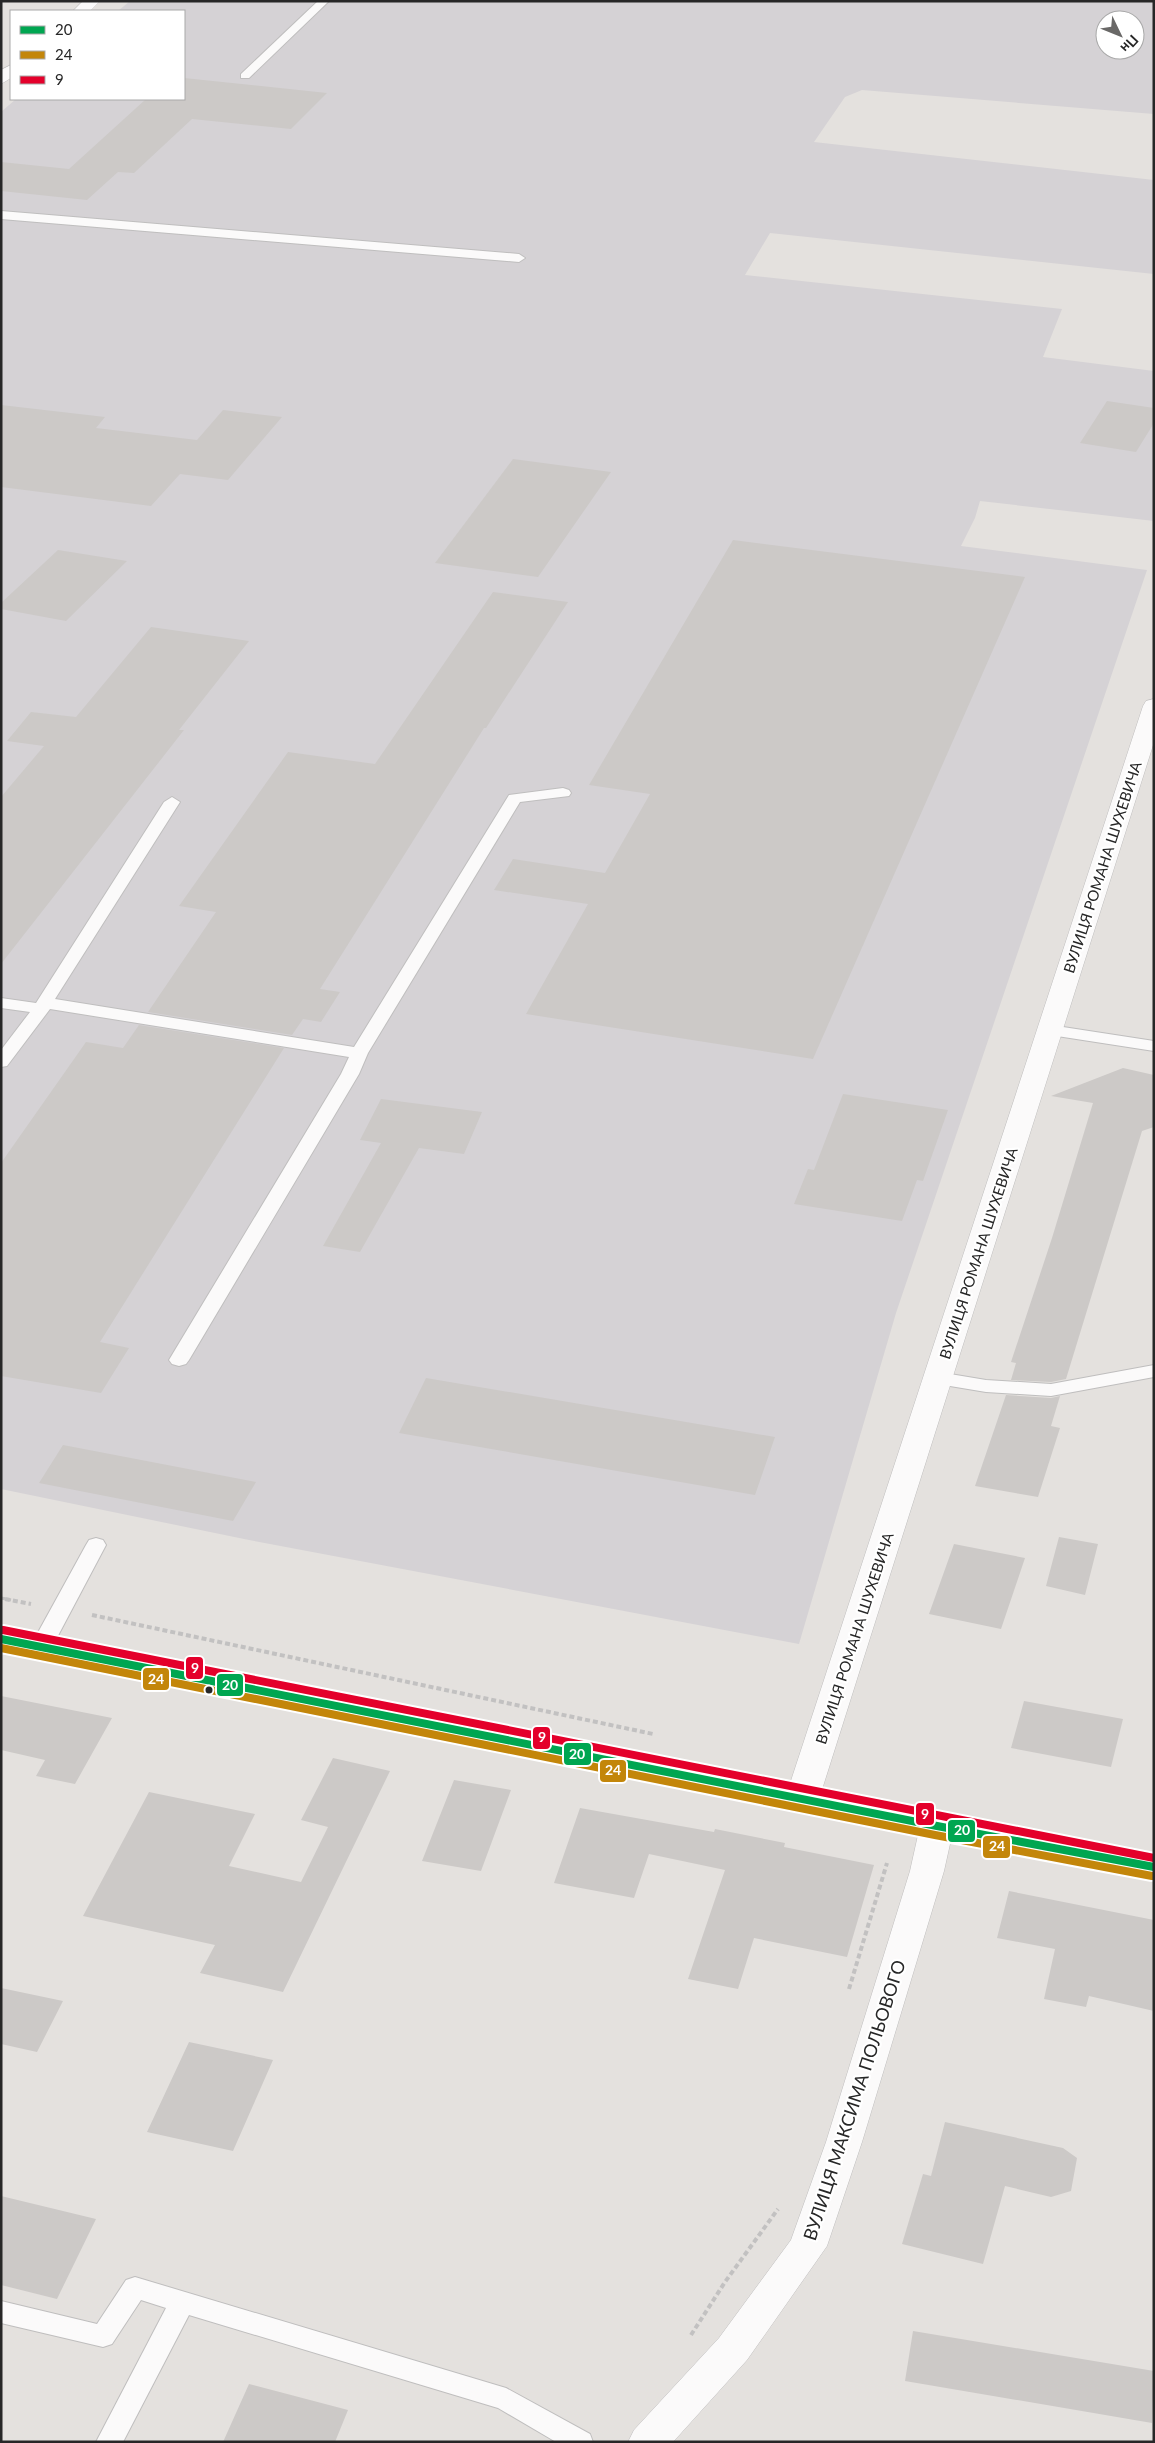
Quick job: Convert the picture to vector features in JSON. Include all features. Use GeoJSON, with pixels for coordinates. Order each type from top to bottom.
{"type":"FeatureCollection","features":[{"type":"Feature","properties":{"kind":"street"},"geometry":{"type":"LineString","coordinates":[[82,10],[93,1]]}},
{"type":"Feature","properties":{"kind":"street","name":"ВУЛИЦЯ РОМАНА ШУХЕВИЧА"},"geometry":{"type":"LineString","coordinates":[[802,1799],[1154,706]]}},
{"type":"Feature","properties":{"kind":"street"},"geometry":{"type":"LineString","coordinates":[[1,1640],[937,1826],[1154,1867]]}},
{"type":"Feature","properties":{"kind":"street","name":"ВУЛИЦЯ МАКСИМА ПОЛЬОВОГО"},"geometry":{"type":"LineString","coordinates":[[648,2442],[733,2349],[808,2246],[853,2114],[927,1871],[937,1826]]}},
{"type":"Feature","properties":{"kind":"lane"},"geometry":{"type":"LineString","coordinates":[[245,76],[324,1]]}},
{"type":"Feature","properties":{"kind":"lane"},"geometry":{"type":"LineString","coordinates":[[1,215],[520,258]]}},
{"type":"Feature","properties":{"kind":"lane"},"geometry":{"type":"LineString","coordinates":[[179,1360],[350,1074],[359,1053],[515,798],[563,793]]}},
{"type":"Feature","properties":{"kind":"lane"},"geometry":{"type":"LineString","coordinates":[[1,1062],[43,1006],[172,802]]}},
{"type":"Feature","properties":{"kind":"lane"},"geometry":{"type":"LineString","coordinates":[[1,1003],[43,1006],[359,1053]]}},
{"type":"Feature","properties":{"kind":"lane"},"geometry":{"type":"LineString","coordinates":[[1050,1030],[1154,1046]]}},
{"type":"Feature","properties":{"kind":"lane"},"geometry":{"type":"LineString","coordinates":[[938,1378],[986,1386],[1051,1390],[1154,1371]]}},
{"type":"Feature","properties":{"kind":"lane"},"geometry":{"type":"LineString","coordinates":[[41,1648],[96,1545]]}},
{"type":"Feature","properties":{"kind":"lane"},"geometry":{"type":"LineString","coordinates":[[1,2312],[103,2336],[134,2288],[506,2400],[580,2442]]}},
{"type":"Feature","properties":{"kind":"lane"},"geometry":{"type":"LineString","coordinates":[[109,2442],[182,2302]]}},
{"type":"Feature","properties":{"kind":"path"},"geometry":{"type":"LineString","coordinates":[[132,1622],[657,1735]]}},
{"type":"Feature","properties":{"kind":"path"},"geometry":{"type":"LineString","coordinates":[[689,2338],[725,2282],[782,2204]]}},
{"type":"Feature","properties":{"kind":"shaded area"},"geometry":{"type":"Polygon","coordinates":[[[130,1],[1154,1],[1154,114],[862,90],[845,97],[814,142],[1154,180],[1154,274],[770,233],[745,275],[1062,309],[1043,357],[1154,371],[1154,521],[980,501],[975,518],[961,546],[1147,570],[896,1313],[799,1644],[249,1540],[1,1489],[1,112],[15,100],[185,100],[185,10],[119,10],[130,1]]]}},
{"type":"Feature","properties":{"kind":"building"},"geometry":{"type":"Polygon","coordinates":[[[185,78],[327,93],[291,129],[192,119],[134,173],[118,172],[87,200],[1,191],[1,162],[69,169],[145,100],[185,100],[185,78]]]}},
{"type":"Feature","properties":{"kind":"building"},"geometry":{"type":"Polygon","coordinates":[[[1107,401],[1154,408],[1154,423],[1136,452],[1080,443],[1107,401]]]}},
{"type":"Feature","properties":{"kind":"building"},"geometry":{"type":"Polygon","coordinates":[[[1,405],[105,417],[96,428],[197,440],[223,410],[282,417],[228,480],[180,474],[151,506],[1,487],[1,405]]]}},
{"type":"Feature","properties":{"kind":"building"},"geometry":{"type":"Polygon","coordinates":[[[513,459],[611,472],[538,577],[435,563],[513,459]]]}},
{"type":"Feature","properties":{"kind":"building"},"geometry":{"type":"Polygon","coordinates":[[[733,540],[1025,577],[813,1059],[526,1014],[588,904],[494,890],[513,859],[605,873],[650,794],[589,785],[733,540]]]}},
{"type":"Feature","properties":{"kind":"building"},"geometry":{"type":"Polygon","coordinates":[[[58,550],[127,561],[66,621],[1,609],[1,603],[58,550]]]}},
{"type":"Feature","properties":{"kind":"building"},"geometry":{"type":"Polygon","coordinates":[[[493,592],[568,602],[486,728],[484,728],[320,989],[340,992],[321,1022],[303,1019],[292,1035],[148,1012],[216,912],[179,906],[288,752],[375,764],[493,592]]]}},
{"type":"Feature","properties":{"kind":"building"},"geometry":{"type":"Polygon","coordinates":[[[151,627],[249,641],[179,730],[184,730],[1,964],[1,797],[44,746],[7,741],[31,712],[76,717],[151,627]]]}},
{"type":"Feature","properties":{"kind":"building"},"geometry":{"type":"Polygon","coordinates":[[[139,1025],[284,1048],[100,1342],[129,1348],[101,1393],[1,1376],[1,1163],[86,1042],[123,1048],[139,1025]]]}},
{"type":"Feature","properties":{"kind":"building"},"geometry":{"type":"Polygon","coordinates":[[[1123,1068],[1154,1075],[1154,1127],[1142,1131],[1066,1379],[1051,1382],[1011,1380],[1016,1363],[1011,1362],[1052,1238],[1093,1103],[1051,1096],[1123,1068]]]}},
{"type":"Feature","properties":{"kind":"building"},"geometry":{"type":"Polygon","coordinates":[[[843,1094],[948,1110],[923,1181],[917,1180],[902,1221],[794,1204],[808,1169],[814,1170],[843,1094]]]}},
{"type":"Feature","properties":{"kind":"building"},"geometry":{"type":"Polygon","coordinates":[[[381,1099],[482,1112],[464,1154],[419,1148],[360,1252],[323,1246],[381,1143],[360,1140],[381,1099]]]}},
{"type":"Feature","properties":{"kind":"building"},"geometry":{"type":"Polygon","coordinates":[[[426,1378],[775,1437],[755,1495],[399,1433],[426,1378]]]}},
{"type":"Feature","properties":{"kind":"building"},"geometry":{"type":"Polygon","coordinates":[[[1006,1395],[1051,1398],[1060,1396],[1051,1426],[1060,1428],[1038,1497],[975,1486],[1006,1395]]]}},
{"type":"Feature","properties":{"kind":"building"},"geometry":{"type":"Polygon","coordinates":[[[63,1445],[256,1482],[233,1521],[39,1483],[63,1445]]]}},
{"type":"Feature","properties":{"kind":"building"},"geometry":{"type":"Polygon","coordinates":[[[1059,1537],[1098,1544],[1085,1595],[1046,1586],[1059,1537]]]}},
{"type":"Feature","properties":{"kind":"building"},"geometry":{"type":"Polygon","coordinates":[[[954,1544],[1025,1558],[1001,1629],[929,1614],[954,1544]]]}},
{"type":"Feature","properties":{"kind":"building"},"geometry":{"type":"Polygon","coordinates":[[[1,1696],[112,1718],[75,1784],[36,1776],[45,1760],[1,1750],[1,1696]]]}},
{"type":"Feature","properties":{"kind":"building"},"geometry":{"type":"Polygon","coordinates":[[[1024,1701],[1123,1719],[1111,1767],[1011,1748],[1024,1701]]]}},
{"type":"Feature","properties":{"kind":"building"},"geometry":{"type":"Polygon","coordinates":[[[333,1758],[390,1771],[283,1992],[200,1973],[215,1945],[83,1916],[149,1792],[255,1814],[229,1866],[301,1882],[328,1827],[301,1820],[333,1758]]]}},
{"type":"Feature","properties":{"kind":"building"},"geometry":{"type":"Polygon","coordinates":[[[454,1780],[511,1790],[481,1871],[422,1861],[454,1780]]]}},
{"type":"Feature","properties":{"kind":"building"},"geometry":{"type":"Polygon","coordinates":[[[580,1808],[714,1832],[715,1829],[785,1843],[784,1847],[874,1865],[847,1957],[754,1938],[738,1989],[688,1979],[725,1870],[649,1854],[634,1898],[554,1883],[580,1808]]]}},
{"type":"Feature","properties":{"kind":"building"},"geometry":{"type":"Polygon","coordinates":[[[1009,1891],[1154,1920],[1154,2011],[1089,1996],[1086,2007],[1044,1999],[1055,1949],[997,1938],[1009,1891]]]}},
{"type":"Feature","properties":{"kind":"building"},"geometry":{"type":"Polygon","coordinates":[[[1,1988],[63,2001],[37,2052],[1,2044],[1,1988]]]}},
{"type":"Feature","properties":{"kind":"building"},"geometry":{"type":"Polygon","coordinates":[[[189,2042],[273,2060],[233,2151],[147,2132],[189,2042]]]}},
{"type":"Feature","properties":{"kind":"building"},"geometry":{"type":"Polygon","coordinates":[[[945,2122],[1063,2148],[1077,2158],[1071,2191],[1051,2197],[1005,2186],[983,2264],[902,2244],[923,2174],[931,2176],[945,2122]]]}},
{"type":"Feature","properties":{"kind":"building"},"geometry":{"type":"Polygon","coordinates":[[[1,2196],[96,2219],[57,2299],[1,2285],[1,2196]]]}},
{"type":"Feature","properties":{"kind":"building"},"geometry":{"type":"Polygon","coordinates":[[[913,2331],[1154,2371],[1152,2423],[905,2381],[913,2331]]]}},
{"type":"Feature","properties":{"kind":"building"},"geometry":{"type":"Polygon","coordinates":[[[249,2384],[348,2410],[335,2442],[223,2442],[249,2384]]]}},
{"type":"Feature","properties":{"kind":"transit line","name":"9"},"geometry":{"type":"LineString","coordinates":[[3,1630],[939,1817],[1154,1858]]}},
{"type":"Feature","properties":{"kind":"transit line","name":"20"},"geometry":{"type":"LineString","coordinates":[[1,1639],[937,1826],[1154,1867]]}},
{"type":"Feature","properties":{"kind":"transit line","name":"24"},"geometry":{"type":"LineString","coordinates":[[1,1648],[935,1835],[1152,1876]]}}]}
